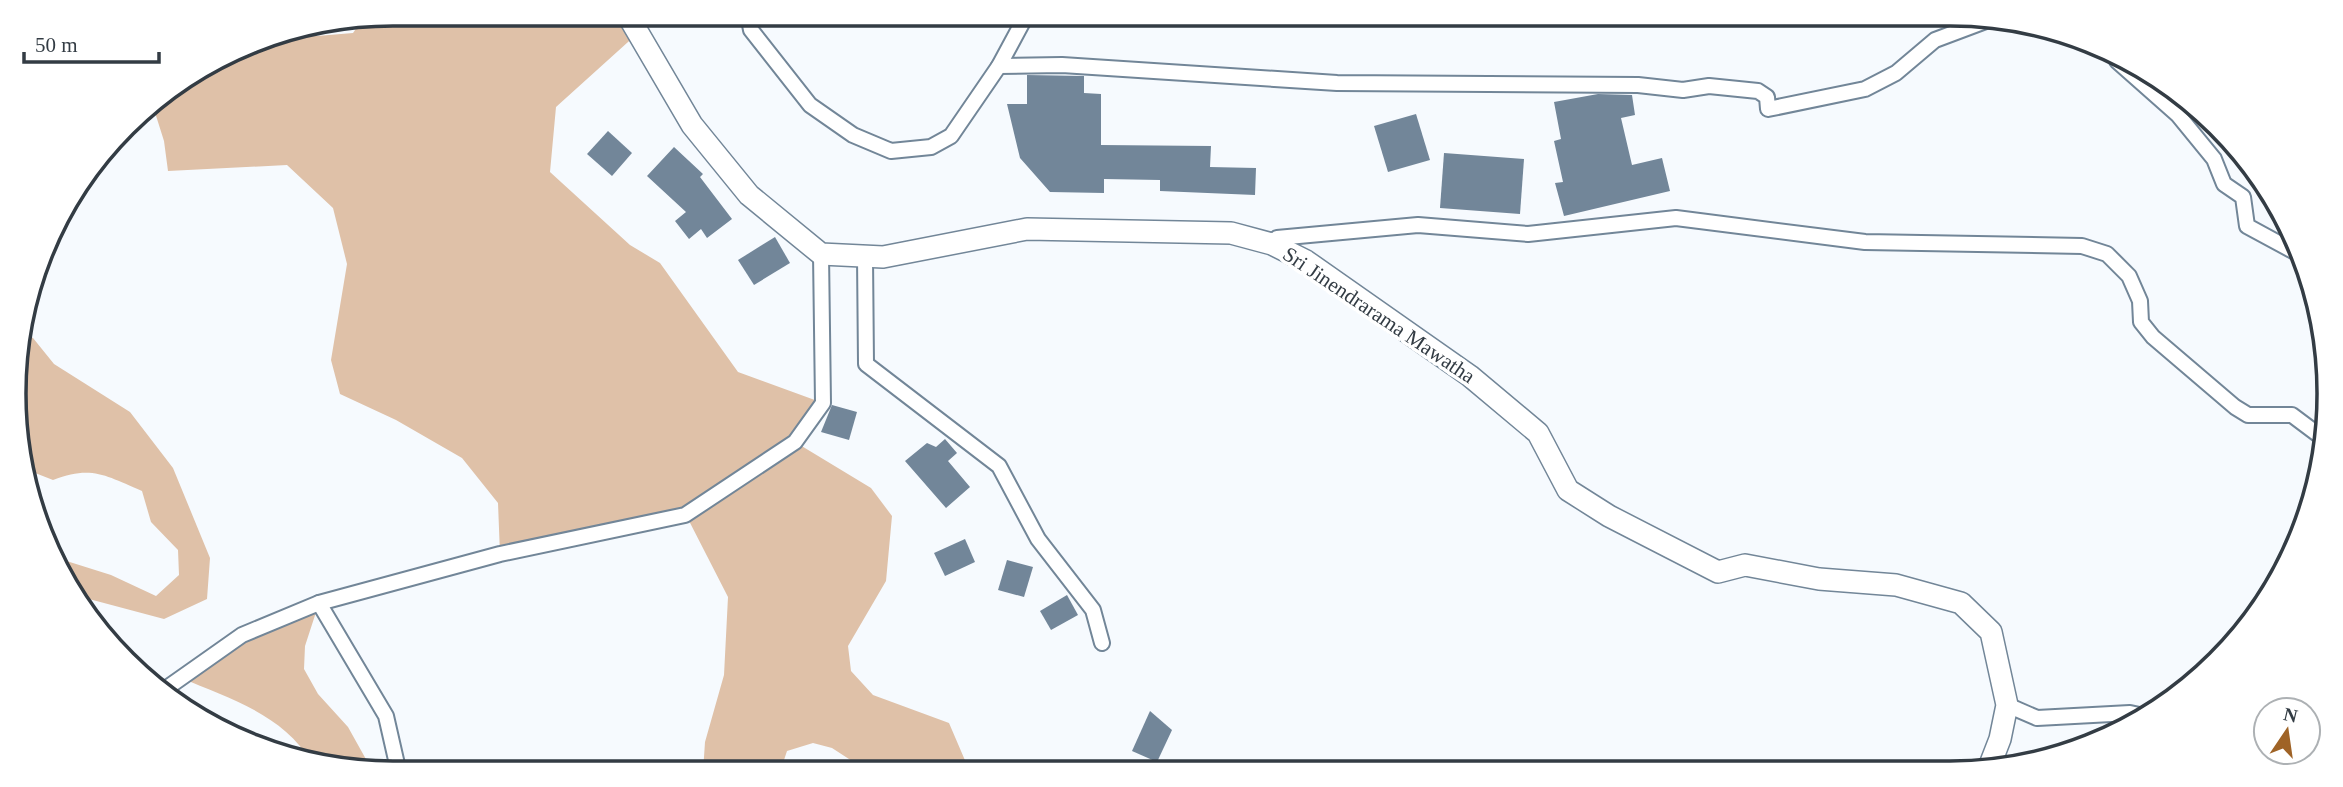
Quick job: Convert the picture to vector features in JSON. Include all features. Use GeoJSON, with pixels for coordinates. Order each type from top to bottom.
{"type":"FeatureCollection","features":[{"type":"Feature","properties":{"kind":"main road"},"geometry":{"type":"LineString","coordinates":[[634,26],[692,125],[750,195],[821,254]]}},
{"type":"Feature","properties":{"kind":"main road","name":"Sri Jinendrarama Mawatha"},"geometry":{"type":"LineString","coordinates":[[821,254],[883,257],[1027,229],[1230,233],[1272,244],[1306,261],[1471,376],[1538,433],[1568,490],[1609,516],[1718,572],[1745,565],[1819,579],[1896,585],[1961,603],[1991,632],[2007,705]]}},
{"type":"Feature","properties":{"kind":"main road"},"geometry":{"type":"LineString","coordinates":[[1993,758],[2007,705]]}},
{"type":"Feature","properties":{"kind":"street"},"geometry":{"type":"LineString","coordinates":[[750,26],[810,105],[853,135],[891,151],[930,147],[951,135],[999,66],[1021,26]]}},
{"type":"Feature","properties":{"kind":"street"},"geometry":{"type":"LineString","coordinates":[[999,66],[1062,65],[1336,83],[1638,85],[1683,90],[1709,86],[1758,91],[1767,97],[1768,108],[1865,89],[1896,73],[1935,40],[1970,27]]}},
{"type":"Feature","properties":{"kind":"street"},"geometry":{"type":"LineString","coordinates":[[2133,75],[2178,115],[2214,159],[2224,184],[2243,197],[2247,226],[2286,247]]}},
{"type":"Feature","properties":{"kind":"street"},"geometry":{"type":"LineString","coordinates":[[1272,244],[1277,238],[1418,225],[1528,233],[1676,218],[1865,242],[2082,246],[2107,254],[2129,276],[2140,301],[2141,322],[2153,337],[2235,407],[2248,415],[2292,415],[2315,432]]}},
{"type":"Feature","properties":{"kind":"street"},"geometry":{"type":"LineString","coordinates":[[171,685],[242,635],[319,603],[500,554],[685,514],[795,442],[822,403],[821,254]]}},
{"type":"Feature","properties":{"kind":"street"},"geometry":{"type":"LineString","coordinates":[[865,257],[866,363],[999,466],[1038,540],[1093,610],[1102,643]]}},
{"type":"Feature","properties":{"kind":"street"},"geometry":{"type":"LineString","coordinates":[[319,603],[386,716],[396,761]]}},
{"type":"Feature","properties":{"kind":"street"},"geometry":{"type":"LineString","coordinates":[[2007,705],[2037,718],[2131,713]]}},
{"type":"Feature","properties":{"kind":"shaded area"},"geometry":{"type":"Polygon","coordinates":[[[394,26],[634,26],[638,33],[556,107],[550,172],[630,245],[660,263],[738,372],[823,403],[795,442],[871,488],[892,516],[886,581],[848,646],[851,671],[873,695],[949,723],[965,761],[852,761],[832,748],[813,743],[787,751],[784,761],[704,761],[705,742],[724,675],[728,597],[686,515],[500,554],[498,503],[462,458],[396,420],[340,394],[331,360],[347,264],[333,208],[287,165],[168,171],[164,141],[155,114],[210,75],[253,54],[315,35],[353,33],[356,28],[394,26]]]}},
{"type":"Feature","properties":{"kind":"shaded area"},"geometry":{"type":"Polygon","coordinates":[[[31,337],[54,364],[130,412],[173,468],[210,558],[207,599],[164,619],[89,599],[67,561],[111,575],[156,596],[179,575],[178,550],[151,522],[142,491],[99,474],[78,473],[53,480],[35,473],[29,441],[26,394],[31,337]]]}},
{"type":"Feature","properties":{"kind":"shaded area"},"geometry":{"type":"Polygon","coordinates":[[[319,603],[305,646],[304,669],[318,694],[348,727],[366,760],[302,749],[286,732],[254,710],[181,678],[242,635],[319,603]]]}},
{"type":"Feature","properties":{"kind":"building"},"geometry":{"type":"Polygon","coordinates":[[[1027,75],[1084,76],[1084,93],[1101,94],[1101,145],[1211,146],[1210,167],[1256,168],[1255,195],[1160,191],[1160,180],[1104,179],[1104,193],[1050,192],[1020,158],[1007,104],[1027,104],[1027,75]]]}},
{"type":"Feature","properties":{"kind":"building"},"geometry":{"type":"Polygon","coordinates":[[[1598,94],[1632,95],[1635,115],[1621,118],[1632,165],[1662,158],[1670,191],[1564,216],[1555,183],[1563,182],[1554,141],[1561,139],[1554,102],[1598,94]]]}},
{"type":"Feature","properties":{"kind":"building"},"geometry":{"type":"Polygon","coordinates":[[[1416,114],[1430,160],[1388,172],[1374,126],[1416,114]]]}},
{"type":"Feature","properties":{"kind":"building"},"geometry":{"type":"Polygon","coordinates":[[[608,131],[632,153],[612,176],[587,154],[608,131]]]}},
{"type":"Feature","properties":{"kind":"building"},"geometry":{"type":"Polygon","coordinates":[[[674,147],[703,174],[700,177],[732,219],[707,238],[701,229],[689,239],[675,221],[686,212],[647,176],[674,147]]]}},
{"type":"Feature","properties":{"kind":"building"},"geometry":{"type":"Polygon","coordinates":[[[1444,153],[1524,159],[1520,214],[1440,208],[1444,153]]]}},
{"type":"Feature","properties":{"kind":"building"},"geometry":{"type":"Polygon","coordinates":[[[775,237],[790,263],[754,285],[738,260],[775,237]]]}},
{"type":"Feature","properties":{"kind":"building"},"geometry":{"type":"Polygon","coordinates":[[[832,405],[857,412],[849,440],[821,432],[832,405]]]}},
{"type":"Feature","properties":{"kind":"building"},"geometry":{"type":"Polygon","coordinates":[[[945,439],[957,453],[948,461],[970,487],[946,508],[905,461],[927,443],[936,447],[945,439]]]}},
{"type":"Feature","properties":{"kind":"building"},"geometry":{"type":"Polygon","coordinates":[[[965,539],[975,562],[945,576],[934,553],[965,539]]]}},
{"type":"Feature","properties":{"kind":"building"},"geometry":{"type":"Polygon","coordinates":[[[1007,560],[1033,567],[1024,597],[998,590],[1007,560]]]}},
{"type":"Feature","properties":{"kind":"building"},"geometry":{"type":"Polygon","coordinates":[[[1067,595],[1078,615],[1051,630],[1040,611],[1067,595]]]}},
{"type":"Feature","properties":{"kind":"building"},"geometry":{"type":"Polygon","coordinates":[[[1150,711],[1172,730],[1157,761],[1132,751],[1150,711]]]}}]}
